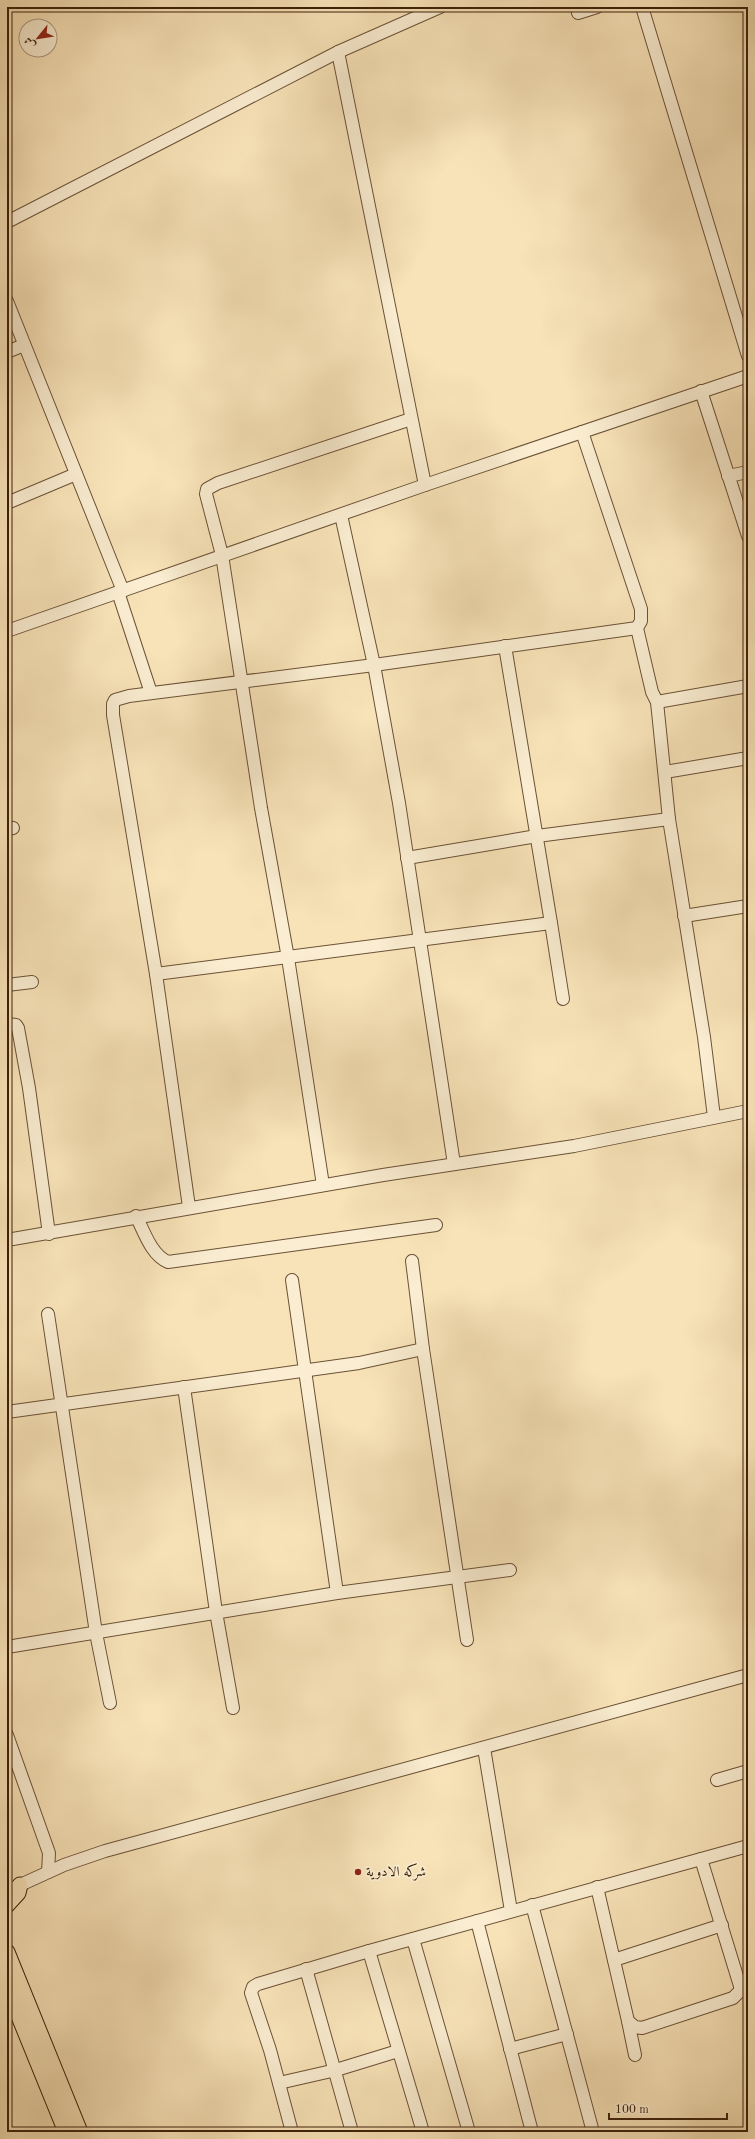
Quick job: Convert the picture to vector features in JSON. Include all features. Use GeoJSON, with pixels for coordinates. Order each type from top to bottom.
{"type":"FeatureCollection","features":[{"type":"Feature","properties":{"kind":"main road"},"geometry":{"type":"LineString","coordinates":[[7,1905],[18,1893],[13,1888]]}},
{"type":"Feature","properties":{"kind":"main road"},"geometry":{"type":"LineString","coordinates":[[7,1952],[80,2132]]}},
{"type":"Feature","properties":{"kind":"main road"},"geometry":{"type":"LineString","coordinates":[[7,1987],[66,2132]]}},
{"type":"Feature","properties":{"kind":"street"},"geometry":{"type":"LineString","coordinates":[[7,222],[338,52],[440,7]]}},
{"type":"Feature","properties":{"kind":"street"},"geometry":{"type":"LineString","coordinates":[[578,13],[597,7]]}},
{"type":"Feature","properties":{"kind":"street"},"geometry":{"type":"LineString","coordinates":[[642,7],[748,356]]}},
{"type":"Feature","properties":{"kind":"street"},"geometry":{"type":"LineString","coordinates":[[338,52],[425,485]]}},
{"type":"Feature","properties":{"kind":"street"},"geometry":{"type":"LineString","coordinates":[[7,302],[76,474],[120,592],[151,693]]}},
{"type":"Feature","properties":{"kind":"street"},"geometry":{"type":"LineString","coordinates":[[7,352],[24,345]]}},
{"type":"Feature","properties":{"kind":"street"},"geometry":{"type":"LineString","coordinates":[[7,631],[425,485],[748,376]]}},
{"type":"Feature","properties":{"kind":"street"},"geometry":{"type":"LineString","coordinates":[[701,391],[748,536]]}},
{"type":"Feature","properties":{"kind":"street"},"geometry":{"type":"LineString","coordinates":[[323,1185],[288,958],[261,808],[222,555],[206,494],[210,486],[411,419]]}},
{"type":"Feature","properties":{"kind":"street"},"geometry":{"type":"LineString","coordinates":[[582,432],[641,609],[641,621],[637,628],[652,692],[657,702],[669,819],[714,1117]]}},
{"type":"Feature","properties":{"kind":"street"},"geometry":{"type":"LineString","coordinates":[[728,476],[748,472]]}},
{"type":"Feature","properties":{"kind":"street"},"geometry":{"type":"LineString","coordinates":[[7,503],[76,474]]}},
{"type":"Feature","properties":{"kind":"street"},"geometry":{"type":"LineString","coordinates":[[341,515],[374,665],[407,858],[454,1164]]}},
{"type":"Feature","properties":{"kind":"street"},"geometry":{"type":"LineString","coordinates":[[190,1207],[156,974],[113,704],[118,698],[151,693],[374,665],[637,628]]}},
{"type":"Feature","properties":{"kind":"street"},"geometry":{"type":"LineString","coordinates":[[505,646],[563,999]]}},
{"type":"Feature","properties":{"kind":"street"},"geometry":{"type":"LineString","coordinates":[[657,702],[748,686]]}},
{"type":"Feature","properties":{"kind":"street"},"geometry":{"type":"LineString","coordinates":[[665,772],[748,758]]}},
{"type":"Feature","properties":{"kind":"street"},"geometry":{"type":"LineString","coordinates":[[407,858],[537,836],[669,819]]}},
{"type":"Feature","properties":{"kind":"street"},"geometry":{"type":"LineString","coordinates":[[684,916],[748,906]]}},
{"type":"Feature","properties":{"kind":"street"},"geometry":{"type":"LineString","coordinates":[[156,974],[551,923]]}},
{"type":"Feature","properties":{"kind":"street"},"geometry":{"type":"LineString","coordinates":[[7,985],[32,982]]}},
{"type":"Feature","properties":{"kind":"street"},"geometry":{"type":"LineString","coordinates":[[7,1024],[16,1025],[18,1028],[29,1088],[49,1234]]}},
{"type":"Feature","properties":{"kind":"street"},"geometry":{"type":"LineString","coordinates":[[7,1240],[49,1234],[136,1216],[190,1207],[574,1146],[748,1111]]}},
{"type":"Feature","properties":{"kind":"street"},"geometry":{"type":"LineString","coordinates":[[136,1216],[156,1254],[161,1259],[168,1262],[436,1225]]}},
{"type":"Feature","properties":{"kind":"street"},"geometry":{"type":"LineString","coordinates":[[412,1261],[423,1349],[467,1640]]}},
{"type":"Feature","properties":{"kind":"street"},"geometry":{"type":"LineString","coordinates":[[292,1280],[337,1593]]}},
{"type":"Feature","properties":{"kind":"street"},"geometry":{"type":"LineString","coordinates":[[48,1314],[96,1633],[110,1703]]}},
{"type":"Feature","properties":{"kind":"street"},"geometry":{"type":"LineString","coordinates":[[7,1412],[61,1403],[359,1363],[423,1349]]}},
{"type":"Feature","properties":{"kind":"street"},"geometry":{"type":"LineString","coordinates":[[184,1387],[216,1612],[233,1708]]}},
{"type":"Feature","properties":{"kind":"street"},"geometry":{"type":"LineString","coordinates":[[7,1647],[337,1593],[510,1570]]}},
{"type":"Feature","properties":{"kind":"street"},"geometry":{"type":"LineString","coordinates":[[13,1888],[64,1865],[106,1851],[748,1675]]}},
{"type":"Feature","properties":{"kind":"street"},"geometry":{"type":"LineString","coordinates":[[7,1735],[49,1853],[48,1872]]}},
{"type":"Feature","properties":{"kind":"street"},"geometry":{"type":"LineString","coordinates":[[484,1748],[511,1911]]}},
{"type":"Feature","properties":{"kind":"street"},"geometry":{"type":"LineString","coordinates":[[718,1780],[748,1771]]}},
{"type":"Feature","properties":{"kind":"street"},"geometry":{"type":"LineString","coordinates":[[292,2132],[279,2083],[251,1992],[253,1987],[258,1984],[306,1969],[412,1938],[748,1846]]}},
{"type":"Feature","properties":{"kind":"street"},"geometry":{"type":"LineString","coordinates":[[49,1853],[64,1865]]}},
{"type":"Feature","properties":{"kind":"street"},"geometry":{"type":"LineString","coordinates":[[628,2021],[635,2027],[642,2028],[737,1995],[740,1986],[701,1859]]}},
{"type":"Feature","properties":{"kind":"street"},"geometry":{"type":"LineString","coordinates":[[597,1888],[635,2056]]}},
{"type":"Feature","properties":{"kind":"street"},"geometry":{"type":"LineString","coordinates":[[532,1905],[593,2132]]}},
{"type":"Feature","properties":{"kind":"street"},"geometry":{"type":"LineString","coordinates":[[477,1921],[532,2132]]}},
{"type":"Feature","properties":{"kind":"street"},"geometry":{"type":"LineString","coordinates":[[614,1960],[722,1925]]}},
{"type":"Feature","properties":{"kind":"street"},"geometry":{"type":"LineString","coordinates":[[412,1938],[469,2132]]}},
{"type":"Feature","properties":{"kind":"street"},"geometry":{"type":"LineString","coordinates":[[369,1951],[423,2132]]}},
{"type":"Feature","properties":{"kind":"street"},"geometry":{"type":"LineString","coordinates":[[306,1969],[336,2070],[352,2132]]}},
{"type":"Feature","properties":{"kind":"street"},"geometry":{"type":"LineString","coordinates":[[510,2049],[567,2034]]}},
{"type":"Feature","properties":{"kind":"street"},"geometry":{"type":"LineString","coordinates":[[279,2083],[336,2070],[398,2051]]}},
{"type":"Feature","properties":{"kind":"place","name":"شركه الادوية"},"geometry":{"type":"Point","coordinates":[358,1872]}}]}
